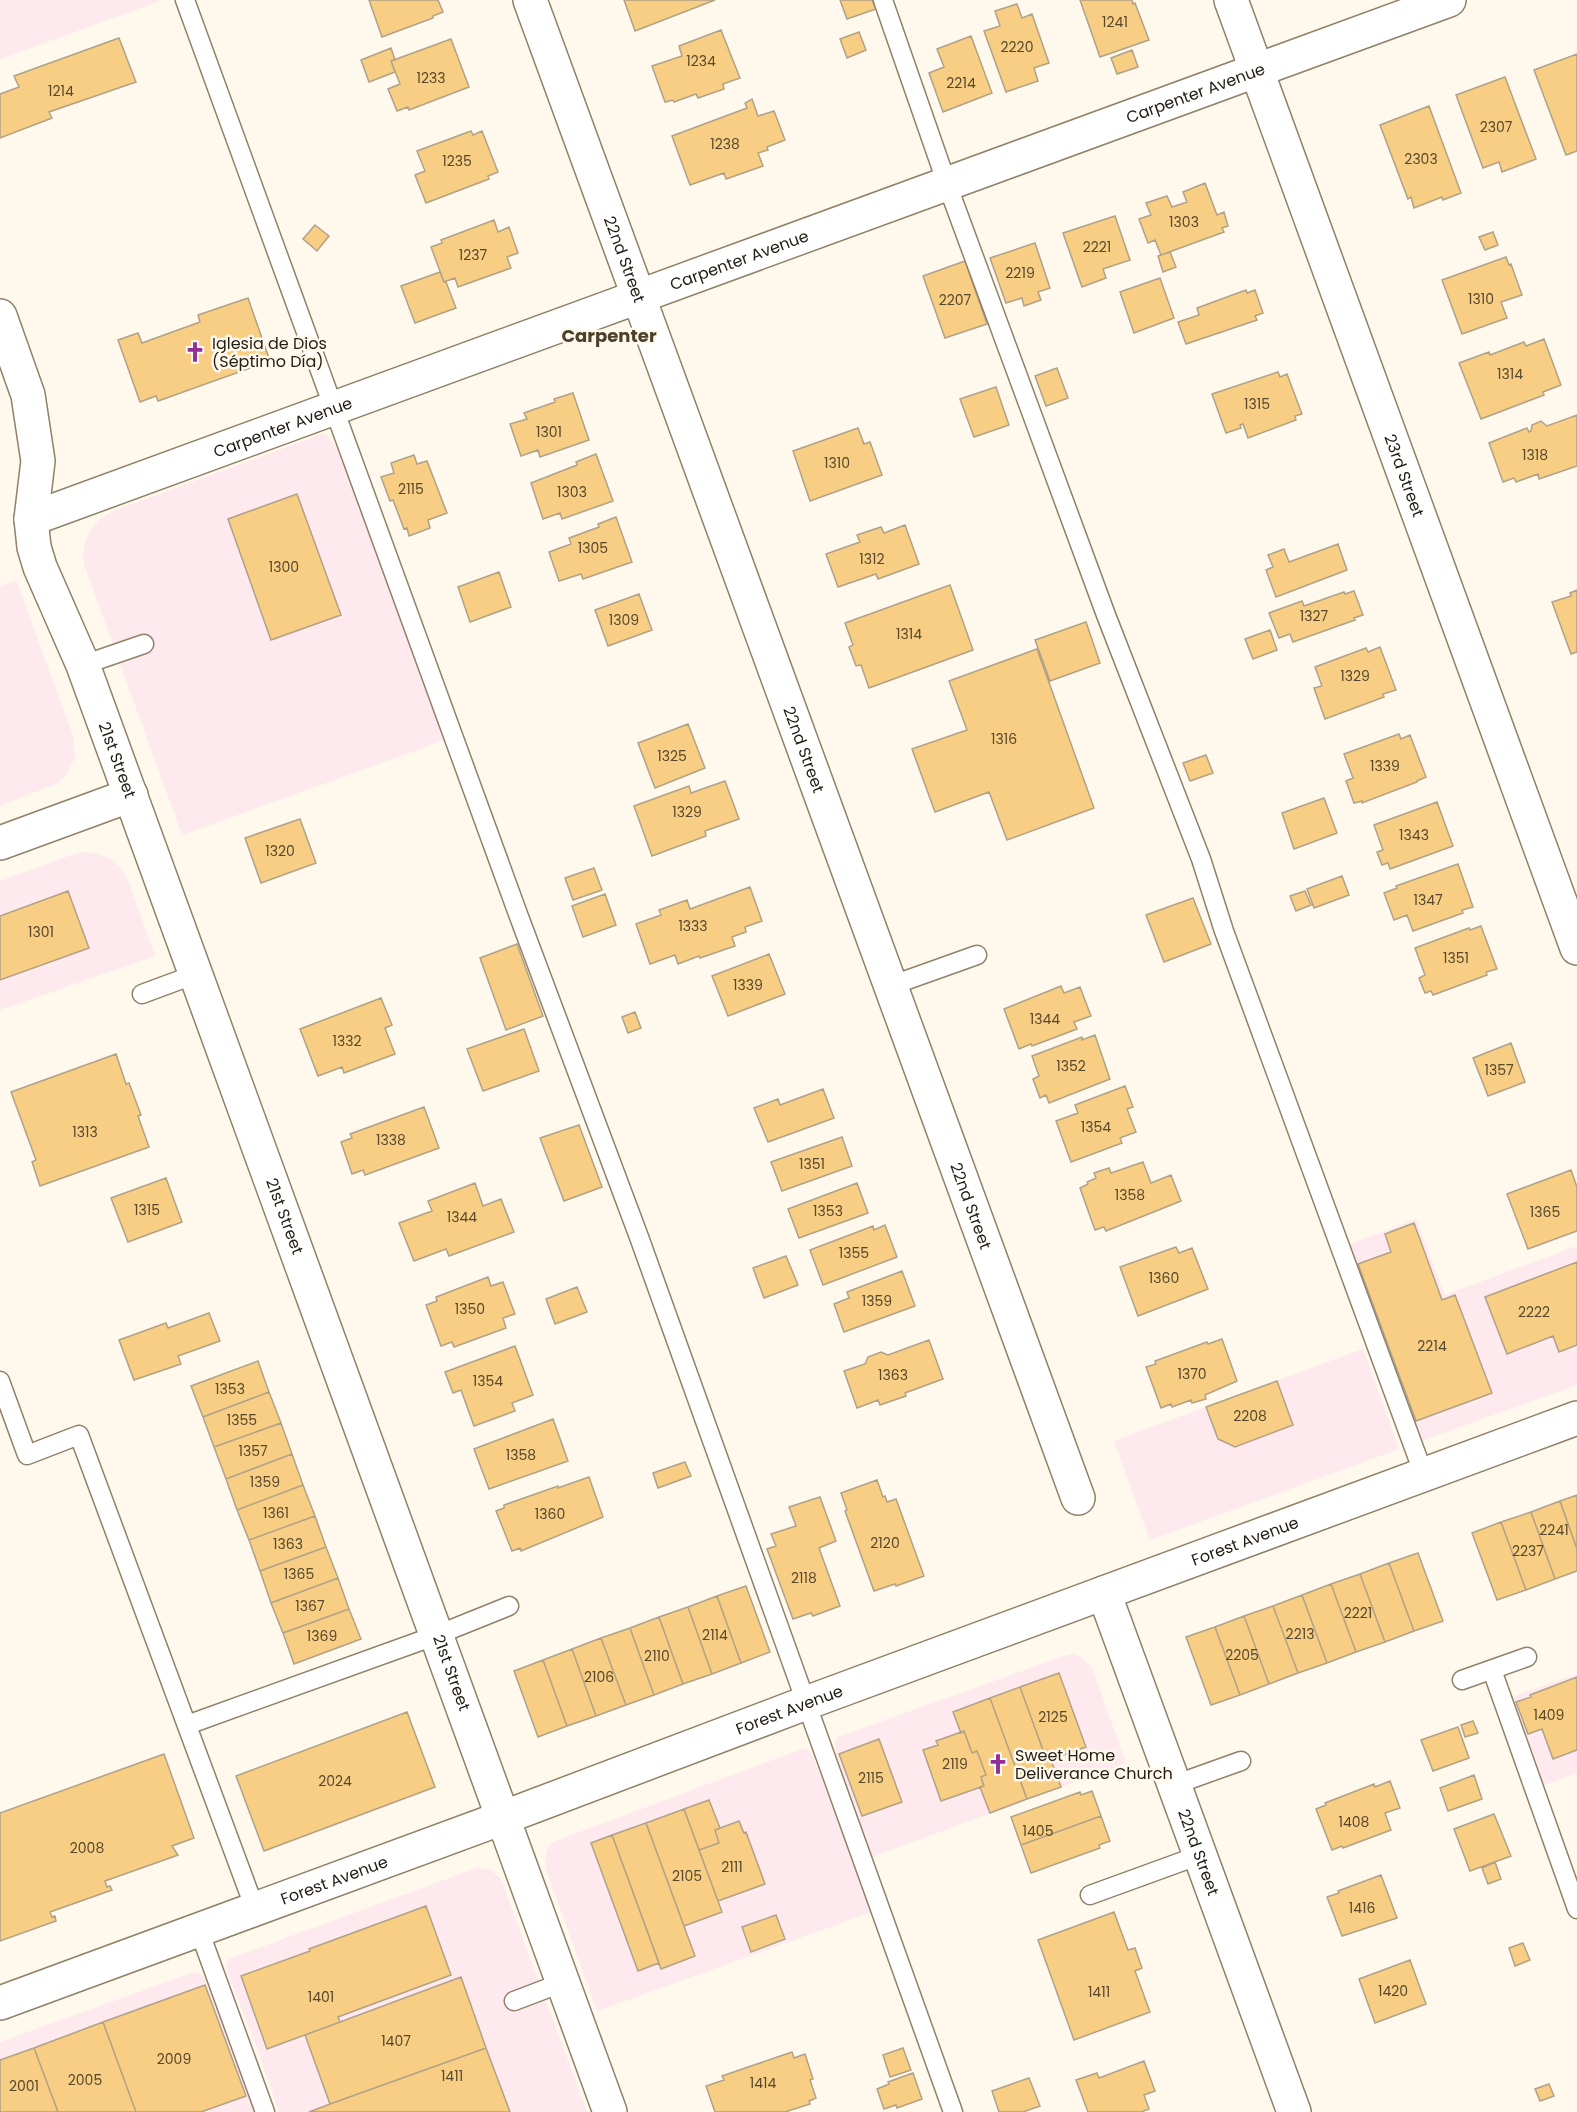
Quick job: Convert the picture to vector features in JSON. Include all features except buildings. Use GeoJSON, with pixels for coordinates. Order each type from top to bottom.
{"type":"FeatureCollection","features":[{"type":"Feature","properties":{"kind":"street","name":"22nd Street"},"geometry":{"type":"LineString","coordinates":[[530,0],[1078,1498]]}},
{"type":"Feature","properties":{"kind":"street","name":"23rd Street"},"geometry":{"type":"LineString","coordinates":[[1231,0],[1577,948]]}},
{"type":"Feature","properties":{"kind":"street","name":"Carpenter Avenue"},"geometry":{"type":"LineString","coordinates":[[31,519],[1449,0]]}},
{"type":"Feature","properties":{"kind":"street","name":"21st Street"},"geometry":{"type":"LineString","coordinates":[[0,316],[28,395],[38,461],[31,519],[33,547],[83,665],[131,795],[505,1817],[610,2112]]}},
{"type":"Feature","properties":{"kind":"street"},"geometry":{"type":"LineString","coordinates":[[0,843],[131,795]]}},
{"type":"Feature","properties":{"kind":"street","name":"Forest Avenue"},"geometry":{"type":"LineString","coordinates":[[0,2003],[1577,1418]]}},
{"type":"Feature","properties":{"kind":"street","name":"22nd Street"},"geometry":{"type":"LineString","coordinates":[[1104,1593],[1294,2112]]}},
{"type":"Feature","properties":{"kind":"lane"},"geometry":{"type":"LineString","coordinates":[[185,0],[522,925],[639,1237],[953,2112]]}},
{"type":"Feature","properties":{"kind":"lane"},"geometry":{"type":"LineString","coordinates":[[884,0],[947,184],[1106,615],[1201,859],[1224,931],[1424,1475]]}},
{"type":"Feature","properties":{"kind":"lane"},"geometry":{"type":"LineString","coordinates":[[83,665],[144,644]]}},
{"type":"Feature","properties":{"kind":"lane"},"geometry":{"type":"LineString","coordinates":[[890,986],[977,955]]}},
{"type":"Feature","properties":{"kind":"lane"},"geometry":{"type":"LineString","coordinates":[[142,994],[196,974]]}},
{"type":"Feature","properties":{"kind":"lane"},"geometry":{"type":"LineString","coordinates":[[0,1381],[27,1455],[79,1435],[255,1909]]}},
{"type":"Feature","properties":{"kind":"lane"},"geometry":{"type":"LineString","coordinates":[[187,1725],[437,1635],[509,1606]]}},
{"type":"Feature","properties":{"kind":"lane"},"geometry":{"type":"LineString","coordinates":[[1462,1680],[1527,1657]]}},
{"type":"Feature","properties":{"kind":"lane"},"geometry":{"type":"LineString","coordinates":[[1492,1670],[1577,1909]]}},
{"type":"Feature","properties":{"kind":"lane"},"geometry":{"type":"LineString","coordinates":[[1174,1785],[1241,1761]]}},
{"type":"Feature","properties":{"kind":"lane"},"geometry":{"type":"LineString","coordinates":[[1090,1895],[1200,1855]]}},
{"type":"Feature","properties":{"kind":"lane"},"geometry":{"type":"LineString","coordinates":[[199,1930],[265,2112]]}},
{"type":"Feature","properties":{"kind":"lane"},"geometry":{"type":"LineString","coordinates":[[514,2001],[564,1982]]}},
{"type":"Feature","properties":{"kind":"shaded area"},"geometry":{"type":"Polygon","coordinates":[[[0,0],[163,0],[0,59],[0,0]]]}},
{"type":"Feature","properties":{"kind":"shaded area"},"geometry":{"type":"Polygon","coordinates":[[[325,433],[343,456],[445,740],[182,835],[85,567],[83,556],[89,532],[99,520],[113,511],[325,433]]]}},
{"type":"Feature","properties":{"kind":"shaded area"},"geometry":{"type":"Polygon","coordinates":[[[16,580],[73,736],[75,757],[66,775],[58,783],[0,806],[0,586],[16,580]]]}},
{"type":"Feature","properties":{"kind":"shaded area"},"geometry":{"type":"Polygon","coordinates":[[[80,852],[95,853],[109,858],[120,867],[128,880],[155,956],[0,1010],[0,881],[80,852]]]}},
{"type":"Feature","properties":{"kind":"shaded area"},"geometry":{"type":"Polygon","coordinates":[[[1416,1219],[1445,1295],[1577,1246],[1577,1385],[1421,1441],[1348,1245],[1416,1219]]]}},
{"type":"Feature","properties":{"kind":"shaded area"},"geometry":{"type":"Polygon","coordinates":[[[1363,1349],[1399,1449],[1150,1540],[1114,1441],[1363,1349]]]}},
{"type":"Feature","properties":{"kind":"shaded area"},"geometry":{"type":"Polygon","coordinates":[[[1074,1654],[1081,1657],[1092,1668],[1126,1763],[869,1858],[838,1767],[835,1743],[838,1737],[1074,1654]]]}},
{"type":"Feature","properties":{"kind":"shaded area"},"geometry":{"type":"Polygon","coordinates":[[[1577,1674],[1577,1773],[1541,1786],[1512,1704],[1515,1696],[1577,1674]]]}},
{"type":"Feature","properties":{"kind":"shaded area"},"geometry":{"type":"Polygon","coordinates":[[[805,1748],[810,1750],[815,1762],[872,1912],[597,2011],[546,1869],[547,1849],[553,1842],[805,1748]]]}},
{"type":"Feature","properties":{"kind":"shaded area"},"geometry":{"type":"Polygon","coordinates":[[[477,1868],[491,1870],[501,1879],[587,2112],[279,2112],[226,1968],[229,1959],[477,1868]]]}},
{"type":"Feature","properties":{"kind":"shaded area"},"geometry":{"type":"Polygon","coordinates":[[[194,1972],[202,1975],[217,2005],[257,2112],[0,2112],[0,2042],[194,1972]]]}},
{"type":"Feature","properties":{"kind":"place","name":"Iglesia de Dios (Séptimo Día)"},"geometry":{"type":"Point","coordinates":[195,352]}},
{"type":"Feature","properties":{"kind":"place","name":"Sweet Home Deliverance Church"},"geometry":{"type":"Point","coordinates":[998,1764]}},
{"type":"Feature","properties":{"kind":"district","name":"Carpenter"},"geometry":{"type":"Point","coordinates":[609,335]}}]}
